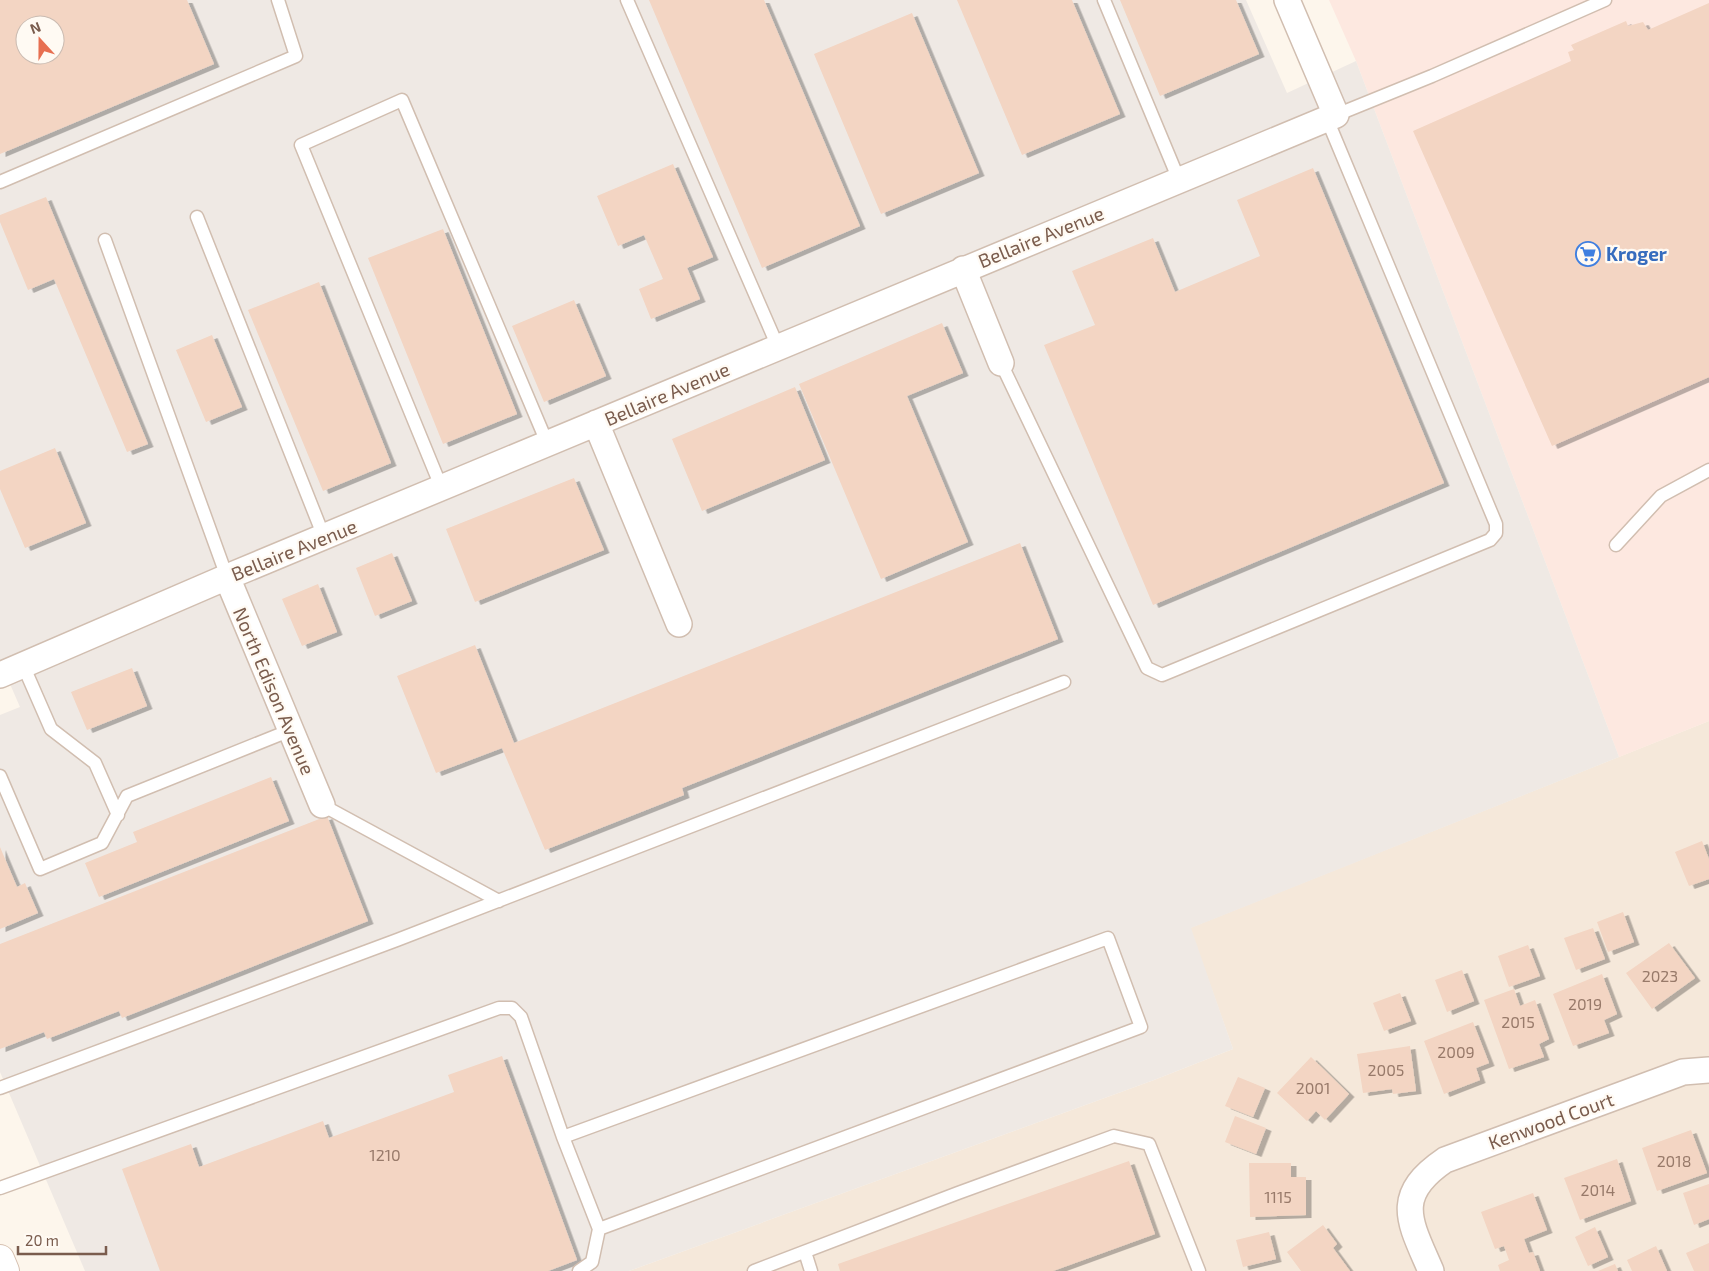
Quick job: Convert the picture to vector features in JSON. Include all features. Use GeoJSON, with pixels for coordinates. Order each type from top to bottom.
{"type":"FeatureCollection","features":[{"type":"Feature","properties":{"kind":"street"},"geometry":{"type":"LineString","coordinates":[[1287,0],[1331,117]]}},
{"type":"Feature","properties":{"kind":"street","name":"Bellaire Avenue"},"geometry":{"type":"LineString","coordinates":[[0,674],[227,577],[548,445],[778,347],[1331,117]]}},
{"type":"Feature","properties":{"kind":"street"},"geometry":{"type":"LineString","coordinates":[[963,270],[1001,363]]}},
{"type":"Feature","properties":{"kind":"street"},"geometry":{"type":"LineString","coordinates":[[596,424],[679,624]]}},
{"type":"Feature","properties":{"kind":"street","name":"North Edison Avenue"},"geometry":{"type":"LineString","coordinates":[[227,577],[322,805]]}},
{"type":"Feature","properties":{"kind":"street","name":"Kenwood Court"},"geometry":{"type":"LineString","coordinates":[[1432,1271],[1412,1224],[1410,1200],[1418,1183],[1429,1171],[1445,1160],[1683,1072],[1709,1070]]}},
{"type":"Feature","properties":{"kind":"street"},"geometry":{"type":"LineString","coordinates":[[0,1259],[5,1271]]}},
{"type":"Feature","properties":{"kind":"lane"},"geometry":{"type":"LineString","coordinates":[[0,182],[296,56],[278,0]]}},
{"type":"Feature","properties":{"kind":"lane"},"geometry":{"type":"LineString","coordinates":[[627,0],[778,347]]}},
{"type":"Feature","properties":{"kind":"lane"},"geometry":{"type":"LineString","coordinates":[[1104,0],[1179,180]]}},
{"type":"Feature","properties":{"kind":"lane"},"geometry":{"type":"LineString","coordinates":[[1001,363],[1146,668],[1154,673],[1162,675],[1490,540],[1496,533],[1496,524],[1331,117],[1432,76],[1605,0]]}},
{"type":"Feature","properties":{"kind":"lane"},"geometry":{"type":"LineString","coordinates":[[442,489],[301,146],[402,100],[548,445]]}},
{"type":"Feature","properties":{"kind":"lane"},"geometry":{"type":"LineString","coordinates":[[197,217],[324,537]]}},
{"type":"Feature","properties":{"kind":"lane"},"geometry":{"type":"LineString","coordinates":[[105,240],[227,577]]}},
{"type":"Feature","properties":{"kind":"lane"},"geometry":{"type":"LineString","coordinates":[[1616,545],[1661,496],[1709,470]]}},
{"type":"Feature","properties":{"kind":"lane"},"geometry":{"type":"LineString","coordinates":[[23,665],[51,729],[95,763],[118,815]]}},
{"type":"Feature","properties":{"kind":"lane"},"geometry":{"type":"LineString","coordinates":[[0,1088],[499,901],[1064,682]]}},
{"type":"Feature","properties":{"kind":"lane"},"geometry":{"type":"LineString","coordinates":[[0,776],[40,869],[102,843],[127,796],[291,730]]}},
{"type":"Feature","properties":{"kind":"lane"},"geometry":{"type":"LineString","coordinates":[[322,805],[499,901]]}},
{"type":"Feature","properties":{"kind":"lane"},"geometry":{"type":"LineString","coordinates":[[563,1137],[1108,938],[1141,1027],[598,1229]]}},
{"type":"Feature","properties":{"kind":"lane"},"geometry":{"type":"LineString","coordinates":[[0,1188],[181,1121],[499,1008],[512,1008],[520,1018],[598,1229],[592,1262],[579,1271]]}},
{"type":"Feature","properties":{"kind":"lane"},"geometry":{"type":"LineString","coordinates":[[754,1271],[1114,1136],[1149,1144],[1200,1271]]}},
{"type":"Feature","properties":{"kind":"lane"},"geometry":{"type":"LineString","coordinates":[[805,1252],[811,1271]]}},
{"type":"Feature","properties":{"kind":"shaded area"},"geometry":{"type":"Polygon","coordinates":[[[0,0],[1246,0],[1287,93],[1356,61],[1619,757],[1191,928],[1233,1049],[1154,1080],[629,1271],[85,1271],[0,1072],[0,715],[20,707],[0,661],[0,0]]]}},
{"type":"Feature","properties":{"kind":"shaded area"},"geometry":{"type":"Polygon","coordinates":[[[1329,0],[1709,0],[1709,721],[1619,757],[1356,61],[1329,0]]]}},
{"type":"Feature","properties":{"kind":"shaded area"},"geometry":{"type":"Polygon","coordinates":[[[1709,721],[1709,1271],[629,1271],[1154,1080],[1233,1049],[1190,928],[1709,721]]]}},
{"type":"Feature","properties":{"kind":"building"},"geometry":{"type":"Polygon","coordinates":[[[0,0],[187,0],[214,64],[0,154],[0,0]]]}},
{"type":"Feature","properties":{"kind":"building"},"geometry":{"type":"Polygon","coordinates":[[[649,0],[764,0],[860,226],[762,268],[649,0]]]}},
{"type":"Feature","properties":{"kind":"building"},"geometry":{"type":"Polygon","coordinates":[[[957,0],[1072,0],[1120,114],[1022,155],[957,0]]]}},
{"type":"Feature","properties":{"kind":"building"},"geometry":{"type":"Polygon","coordinates":[[[1120,0],[1236,0],[1259,54],[1160,96],[1120,0]]]}},
{"type":"Feature","properties":{"kind":"building","name":"Kroger"},"geometry":{"type":"Polygon","coordinates":[[[1709,3],[1709,377],[1552,446],[1413,131],[1571,61],[1568,52],[1574,50],[1571,45],[1626,21],[1628,26],[1643,22],[1648,30],[1709,3]]]}},
{"type":"Feature","properties":{"kind":"building"},"geometry":{"type":"Polygon","coordinates":[[[912,13],[979,173],[881,214],[814,54],[912,13]]]}},
{"type":"Feature","properties":{"kind":"building"},"geometry":{"type":"Polygon","coordinates":[[[673,164],[713,257],[687,268],[700,299],[651,319],[639,289],[663,279],[644,235],[618,246],[597,196],[673,164]]]}},
{"type":"Feature","properties":{"kind":"building"},"geometry":{"type":"Polygon","coordinates":[[[1313,168],[1444,483],[1153,605],[1044,345],[1095,325],[1072,271],[1153,238],[1175,292],[1260,256],[1237,200],[1313,168]]]}},
{"type":"Feature","properties":{"kind":"building"},"geometry":{"type":"Polygon","coordinates":[[[46,197],[148,444],[127,452],[54,279],[28,290],[0,222],[0,215],[46,197]]]}},
{"type":"Feature","properties":{"kind":"building"},"geometry":{"type":"Polygon","coordinates":[[[443,229],[517,414],[443,444],[368,258],[443,229]]]}},
{"type":"Feature","properties":{"kind":"building"},"geometry":{"type":"Polygon","coordinates":[[[319,282],[391,463],[323,491],[248,310],[319,282]]]}},
{"type":"Feature","properties":{"kind":"building"},"geometry":{"type":"Polygon","coordinates":[[[574,300],[606,376],[544,402],[512,326],[574,300]]]}},
{"type":"Feature","properties":{"kind":"building"},"geometry":{"type":"Polygon","coordinates":[[[942,323],[963,373],[907,396],[968,542],[881,579],[799,384],[942,323]]]}},
{"type":"Feature","properties":{"kind":"building"},"geometry":{"type":"Polygon","coordinates":[[[212,335],[242,407],[206,422],[176,350],[212,335]]]}},
{"type":"Feature","properties":{"kind":"building"},"geometry":{"type":"Polygon","coordinates":[[[795,387],[825,460],[702,511],[672,439],[795,387]]]}},
{"type":"Feature","properties":{"kind":"building"},"geometry":{"type":"Polygon","coordinates":[[[55,448],[86,523],[25,548],[0,489],[0,471],[55,448]]]}},
{"type":"Feature","properties":{"kind":"building"},"geometry":{"type":"Polygon","coordinates":[[[574,478],[604,550],[475,602],[446,529],[574,478]]]}},
{"type":"Feature","properties":{"kind":"building"},"geometry":{"type":"Polygon","coordinates":[[[1020,543],[1058,639],[682,788],[684,795],[545,850],[502,748],[436,773],[397,676],[475,645],[514,743],[1020,543]]]}},
{"type":"Feature","properties":{"kind":"building"},"geometry":{"type":"Polygon","coordinates":[[[392,553],[412,601],[375,616],[356,568],[392,553]]]}},
{"type":"Feature","properties":{"kind":"building"},"geometry":{"type":"Polygon","coordinates":[[[318,584],[337,632],[302,646],[282,599],[318,584]]]}},
{"type":"Feature","properties":{"kind":"building"},"geometry":{"type":"Polygon","coordinates":[[[132,668],[147,706],[87,730],[71,692],[132,668]]]}},
{"type":"Feature","properties":{"kind":"building"},"geometry":{"type":"Polygon","coordinates":[[[271,777],[289,821],[99,897],[85,863],[137,842],[133,832],[271,777]]]}},
{"type":"Feature","properties":{"kind":"building"},"geometry":{"type":"Polygon","coordinates":[[[327,816],[368,921],[122,1018],[119,1011],[47,1039],[44,1032],[0,1049],[0,944],[327,816]]]}},
{"type":"Feature","properties":{"kind":"building"},"geometry":{"type":"Polygon","coordinates":[[[1702,841],[1709,859],[1709,879],[1689,886],[1675,852],[1702,841]]]}},
{"type":"Feature","properties":{"kind":"building"},"geometry":{"type":"Polygon","coordinates":[[[0,847],[17,887],[25,883],[38,913],[0,929],[0,847]]]}},
{"type":"Feature","properties":{"kind":"building"},"geometry":{"type":"Polygon","coordinates":[[[1623,912],[1634,942],[1608,952],[1597,922],[1623,912]]]}},
{"type":"Feature","properties":{"kind":"building"},"geometry":{"type":"Polygon","coordinates":[[[1593,928],[1605,959],[1576,970],[1564,938],[1593,928]]]}},
{"type":"Feature","properties":{"kind":"building"},"geometry":{"type":"Polygon","coordinates":[[[1669,943],[1695,978],[1652,1009],[1626,973],[1669,943]]]}},
{"type":"Feature","properties":{"kind":"building"},"geometry":{"type":"Polygon","coordinates":[[[1528,945],[1540,976],[1509,987],[1498,956],[1528,945]]]}},
{"type":"Feature","properties":{"kind":"building"},"geometry":{"type":"Polygon","coordinates":[[[1462,970],[1474,1001],[1447,1012],[1435,980],[1462,970]]]}},
{"type":"Feature","properties":{"kind":"building"},"geometry":{"type":"Polygon","coordinates":[[[1602,974],[1617,1014],[1604,1020],[1609,1033],[1573,1046],[1553,994],[1602,974]]]}},
{"type":"Feature","properties":{"kind":"building"},"geometry":{"type":"Polygon","coordinates":[[[1514,989],[1520,1006],[1535,1000],[1549,1039],[1539,1044],[1544,1057],[1509,1069],[1484,1000],[1514,989]]]}},
{"type":"Feature","properties":{"kind":"building"},"geometry":{"type":"Polygon","coordinates":[[[1400,993],[1411,1021],[1384,1031],[1373,1003],[1400,993]]]}},
{"type":"Feature","properties":{"kind":"building"},"geometry":{"type":"Polygon","coordinates":[[[1473,1022],[1489,1063],[1476,1068],[1480,1080],[1444,1094],[1424,1041],[1473,1022]]]}},
{"type":"Feature","properties":{"kind":"building"},"geometry":{"type":"Polygon","coordinates":[[[1410,1046],[1416,1091],[1393,1094],[1392,1089],[1363,1093],[1357,1054],[1410,1046]]]}},
{"type":"Feature","properties":{"kind":"building"},"geometry":{"type":"Polygon","coordinates":[[[502,1056],[577,1260],[548,1271],[160,1271],[122,1169],[191,1144],[199,1167],[323,1121],[329,1138],[454,1092],[448,1075],[502,1056]]]}},
{"type":"Feature","properties":{"kind":"building"},"geometry":{"type":"Polygon","coordinates":[[[1311,1057],[1349,1094],[1325,1120],[1316,1111],[1307,1121],[1277,1093],[1311,1057]]]}},
{"type":"Feature","properties":{"kind":"building"},"geometry":{"type":"Polygon","coordinates":[[[1238,1077],[1265,1088],[1253,1117],[1225,1106],[1238,1077]]]}},
{"type":"Feature","properties":{"kind":"building"},"geometry":{"type":"Polygon","coordinates":[[[1235,1116],[1266,1128],[1256,1154],[1225,1142],[1235,1116]]]}},
{"type":"Feature","properties":{"kind":"building"},"geometry":{"type":"Polygon","coordinates":[[[1691,1130],[1707,1173],[1657,1191],[1642,1148],[1691,1130]]]}},
{"type":"Feature","properties":{"kind":"building"},"geometry":{"type":"Polygon","coordinates":[[[1617,1159],[1631,1201],[1580,1220],[1564,1178],[1617,1159]]]}},
{"type":"Feature","properties":{"kind":"building"},"geometry":{"type":"Polygon","coordinates":[[[1129,1161],[1155,1234],[1053,1271],[840,1271],[838,1264],[1129,1161]]]}},
{"type":"Feature","properties":{"kind":"building"},"geometry":{"type":"Polygon","coordinates":[[[1249,1163],[1291,1163],[1291,1177],[1306,1177],[1306,1215],[1250,1217],[1249,1163]]]}},
{"type":"Feature","properties":{"kind":"building"},"geometry":{"type":"Polygon","coordinates":[[[1709,1184],[1709,1219],[1694,1225],[1683,1193],[1709,1184]]]}},
{"type":"Feature","properties":{"kind":"building"},"geometry":{"type":"Polygon","coordinates":[[[1533,1193],[1547,1230],[1524,1239],[1529,1253],[1533,1252],[1540,1271],[1500,1271],[1498,1265],[1509,1260],[1504,1246],[1495,1249],[1481,1212],[1533,1193]]]}},
{"type":"Feature","properties":{"kind":"building"},"geometry":{"type":"Polygon","coordinates":[[[1323,1225],[1337,1244],[1333,1248],[1350,1271],[1301,1271],[1287,1252],[1323,1225]]]}},
{"type":"Feature","properties":{"kind":"building"},"geometry":{"type":"Polygon","coordinates":[[[1595,1227],[1608,1257],[1588,1266],[1575,1237],[1595,1227]]]}},
{"type":"Feature","properties":{"kind":"building"},"geometry":{"type":"Polygon","coordinates":[[[1269,1232],[1276,1259],[1243,1267],[1236,1240],[1269,1232]]]}},
{"type":"Feature","properties":{"kind":"building"},"geometry":{"type":"Polygon","coordinates":[[[1709,1243],[1709,1271],[1694,1271],[1686,1253],[1709,1243]]]}},
{"type":"Feature","properties":{"kind":"building"},"geometry":{"type":"Polygon","coordinates":[[[1656,1246],[1667,1271],[1632,1271],[1627,1260],[1656,1246]]]}},
{"type":"Feature","properties":{"kind":"building"},"geometry":{"type":"Polygon","coordinates":[[[1615,1264],[1618,1271],[1598,1271],[1615,1264]]]}},
{"type":"Feature","properties":{"kind":"place","name":"Kroger"},"geometry":{"type":"Point","coordinates":[1588,254]}}]}
